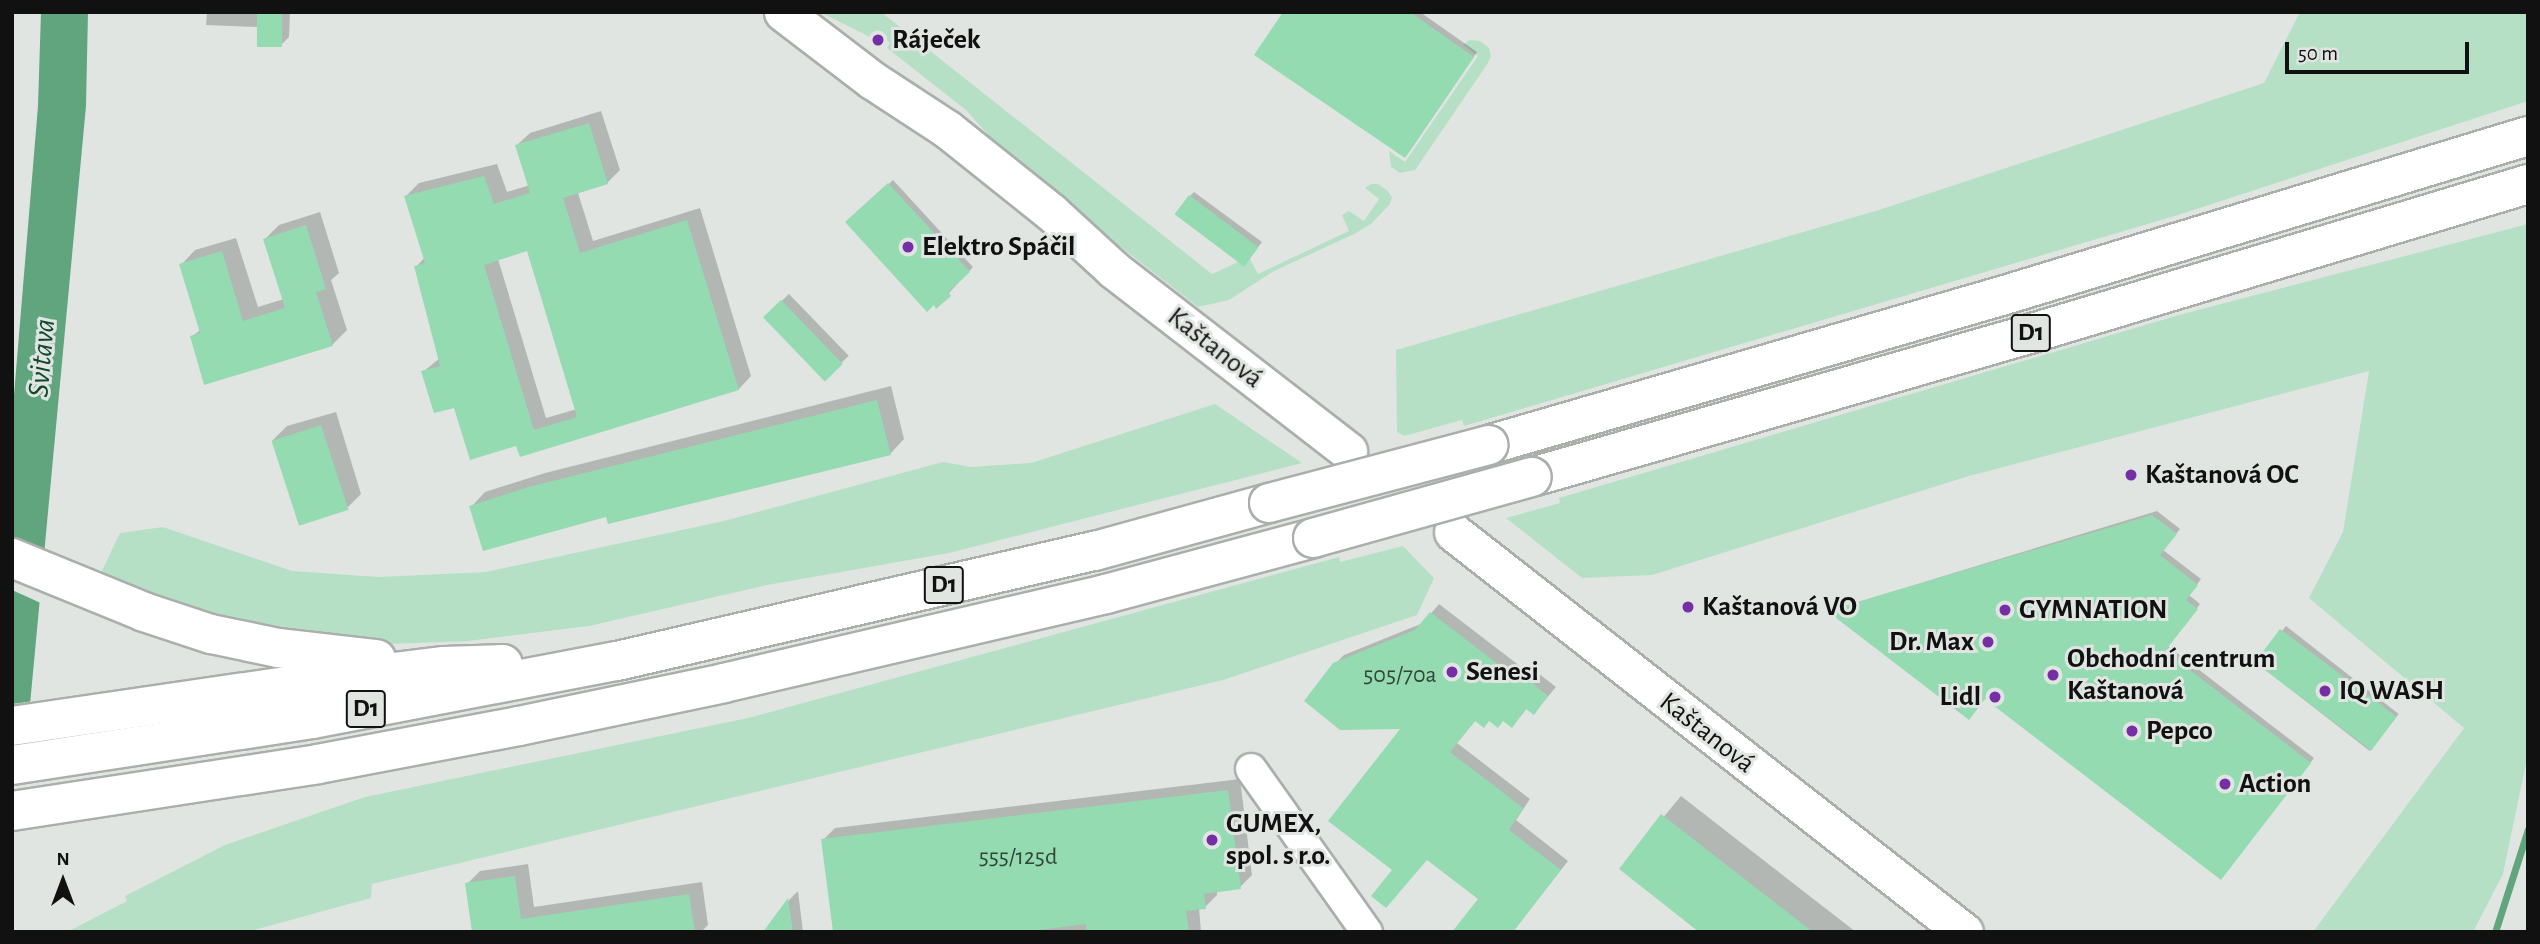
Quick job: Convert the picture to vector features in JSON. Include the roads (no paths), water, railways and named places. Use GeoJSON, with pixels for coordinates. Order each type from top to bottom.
{"type":"FeatureCollection","features":[{"type":"Feature","properties":{"kind":"highway","name":"D1"},"geometry":{"type":"LineString","coordinates":[[12,765],[312,719],[617,661],[1095,551],[1488,444],[2008,294],[2528,136]]}},
{"type":"Feature","properties":{"kind":"highway","name":"D1"},"geometry":{"type":"LineString","coordinates":[[12,811],[345,759],[724,683],[1106,594],[1532,477],[1987,346],[2528,184]]}},
{"type":"Feature","properties":{"kind":"highway"},"geometry":{"type":"LineString","coordinates":[[12,558],[144,612],[211,634],[278,648],[444,666]]}},
{"type":"Feature","properties":{"kind":"highway"},"geometry":{"type":"LineString","coordinates":[[12,726],[444,666],[617,661]]}},
{"type":"Feature","properties":{"kind":"main road","name":"Kaštanová"},"geometry":{"type":"LineString","coordinates":[[783,12],[872,80],[938,151],[1015,213],[1083,244],[1348,451]]}},
{"type":"Feature","properties":{"kind":"main road","name":"Kaštanová"},"geometry":{"type":"LineString","coordinates":[[1453,532],[1964,932]]}},
{"type":"Feature","properties":{"kind":"street"},"geometry":{"type":"LineString","coordinates":[[1251,769],[1367,932]]}},
{"type":"Feature","properties":{"kind":"water","name":"Svitava"},"geometry":{"type":"Polygon","coordinates":[[[41,12],[88,12],[86,106],[12,897],[12,419],[38,106],[41,12]]]}},
{"type":"Feature","properties":{"kind":"waterway"},"geometry":{"type":"LineString","coordinates":[[2495,932],[2528,829]]}},
{"type":"Feature","properties":{"kind":"place","name":"Ráječek"},"geometry":{"type":"Point","coordinates":[878,40]}},
{"type":"Feature","properties":{"kind":"place","name":"Elektro Spáčil"},"geometry":{"type":"Point","coordinates":[908,247]}},
{"type":"Feature","properties":{"kind":"place","name":"Kaštanová OC"},"geometry":{"type":"Point","coordinates":[2131,475]}},
{"type":"Feature","properties":{"kind":"place","name":"Kaštanová VO"},"geometry":{"type":"Point","coordinates":[1688,607]}},
{"type":"Feature","properties":{"kind":"place","name":"GYMNATION"},"geometry":{"type":"Point","coordinates":[2005,610]}},
{"type":"Feature","properties":{"kind":"place","name":"Dr. Max"},"geometry":{"type":"Point","coordinates":[1988,642]}},
{"type":"Feature","properties":{"kind":"place","name":"Senesi"},"geometry":{"type":"Point","coordinates":[1452,672]}},
{"type":"Feature","properties":{"kind":"place","name":"Obchodní centrum Kaštanová"},"geometry":{"type":"Point","coordinates":[2053,675]}},
{"type":"Feature","properties":{"kind":"place","name":"IQ WASH"},"geometry":{"type":"Point","coordinates":[2325,691]}},
{"type":"Feature","properties":{"kind":"place","name":"Lidl"},"geometry":{"type":"Point","coordinates":[1995,697]}},
{"type":"Feature","properties":{"kind":"place","name":"Pepco"},"geometry":{"type":"Point","coordinates":[2132,731]}},
{"type":"Feature","properties":{"kind":"place","name":"Action"},"geometry":{"type":"Point","coordinates":[2225,784]}},
{"type":"Feature","properties":{"kind":"place","name":"GUMEX, spol. s r.o."},"geometry":{"type":"Point","coordinates":[1212,840]}}]}
